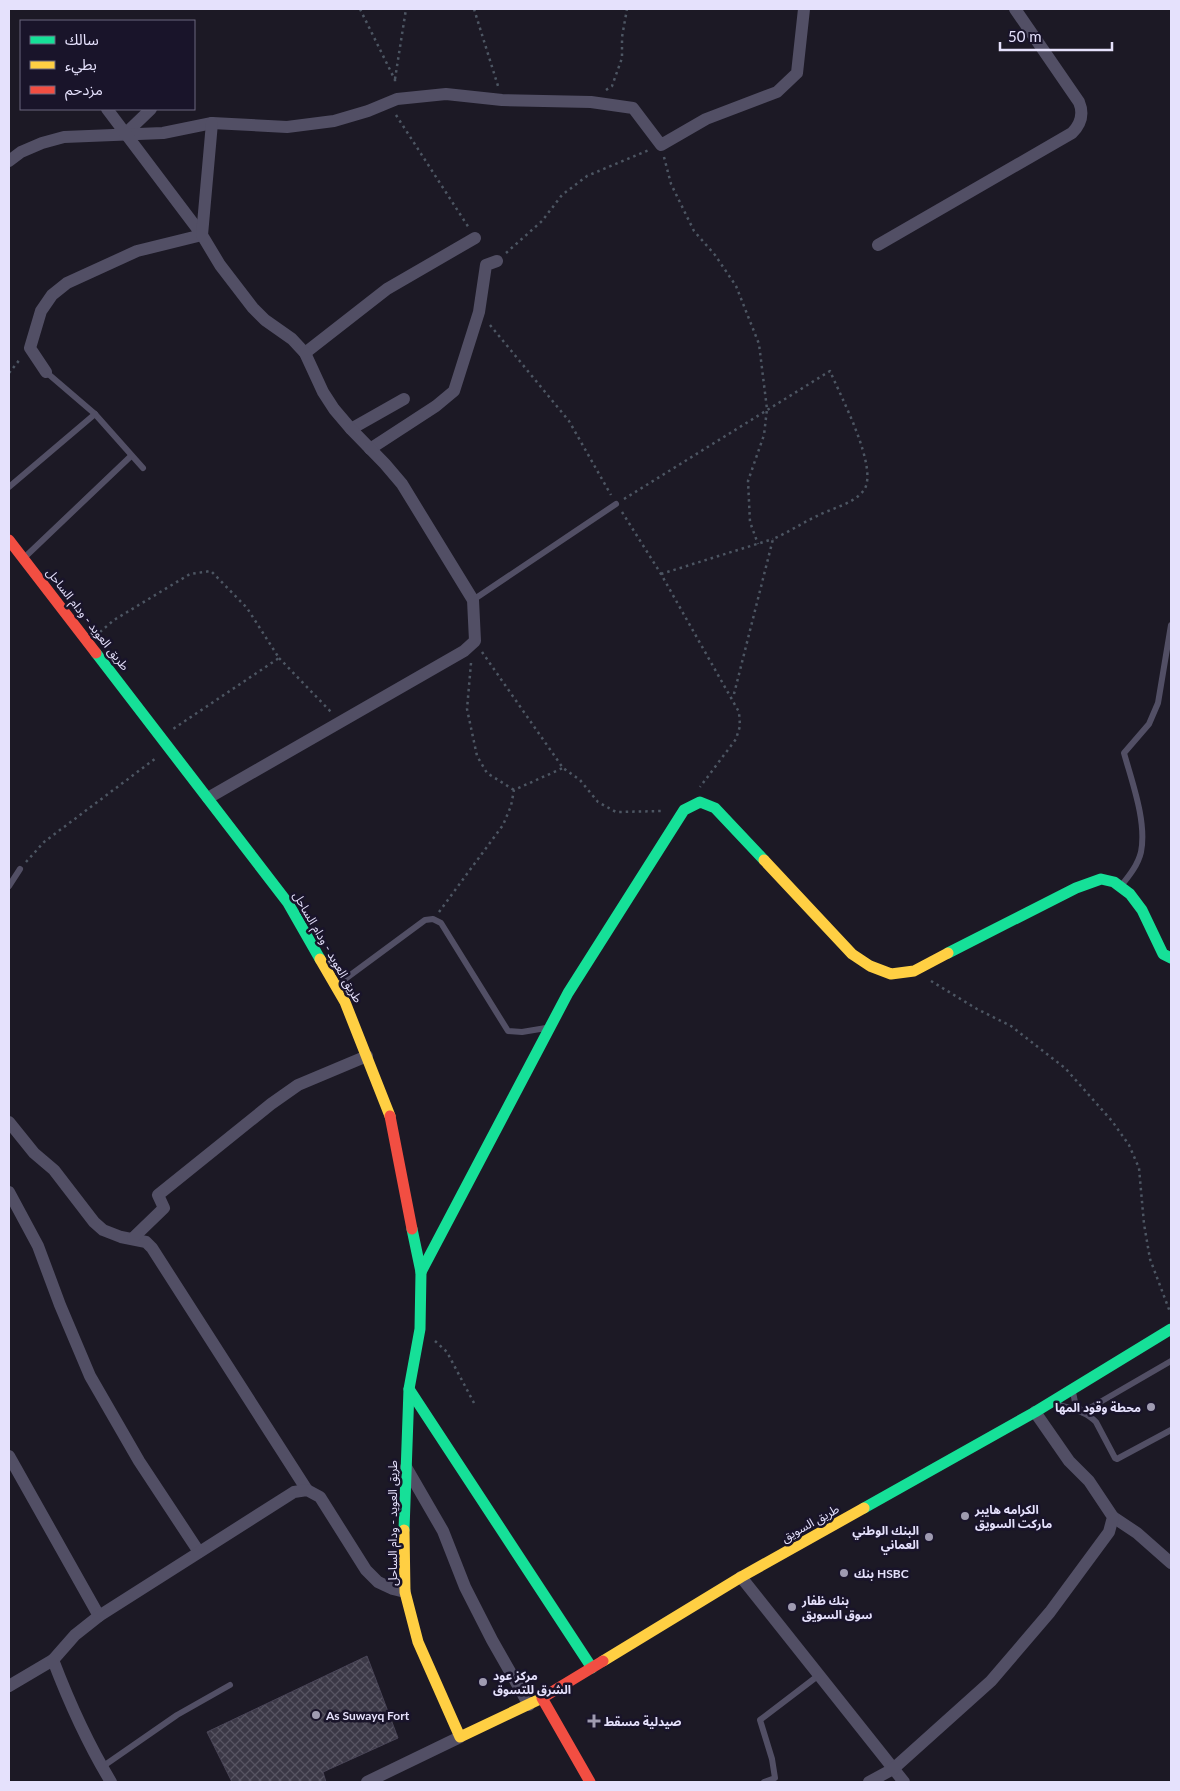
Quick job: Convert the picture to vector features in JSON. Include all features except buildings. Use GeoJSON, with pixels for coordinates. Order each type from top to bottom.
{"type":"FeatureCollection","features":[{"type":"Feature","properties":{"kind":"main road","name":"طريق العويد - ودام الساحل"},"geometry":{"type":"LineString","coordinates":[[9,540],[288,904],[345,1002],[389,1113],[421,1272],[420,1328],[409,1389],[405,1465],[405,1592],[418,1642],[460,1737]]}},
{"type":"Feature","properties":{"kind":"main road"},"geometry":{"type":"LineString","coordinates":[[421,1272],[568,993],[684,810],[700,802],[715,808],[852,954],[870,966],[891,974],[914,971],[1076,888],[1101,879],[1114,882],[1130,894],[1142,910],[1163,954],[1171,958]]}},
{"type":"Feature","properties":{"kind":"main road","name":"طريق السويق"},"geometry":{"type":"LineString","coordinates":[[460,1737],[542,1698],[741,1577],[1035,1412],[1170,1331]]}},
{"type":"Feature","properties":{"kind":"main road"},"geometry":{"type":"LineString","coordinates":[[409,1389],[592,1668]]}},
{"type":"Feature","properties":{"kind":"main road"},"geometry":{"type":"LineString","coordinates":[[542,1698],[590,1782]]}},
{"type":"Feature","properties":{"kind":"street"},"geometry":{"type":"LineString","coordinates":[[9,161],[21,152],[42,143],[64,137],[163,133],[212,123],[287,127],[334,120],[393,101],[446,94],[502,100],[591,102],[633,108],[660,145],[706,119],[777,92],[797,73],[804,9]]}},
{"type":"Feature","properties":{"kind":"street"},"geometry":{"type":"LineString","coordinates":[[878,245],[1072,133],[1080,124],[1082,113],[1079,102],[1015,9]]}},
{"type":"Feature","properties":{"kind":"street"},"geometry":{"type":"LineString","coordinates":[[107,110],[202,235],[220,265],[253,308],[264,320],[292,339],[305,353],[323,392],[334,409],[402,484],[473,600],[475,641],[464,651],[208,798]]}},
{"type":"Feature","properties":{"kind":"street"},"geometry":{"type":"LineString","coordinates":[[126,134],[150,110]]}},
{"type":"Feature","properties":{"kind":"street"},"geometry":{"type":"LineString","coordinates":[[202,235],[212,123]]}},
{"type":"Feature","properties":{"kind":"street"},"geometry":{"type":"LineString","coordinates":[[46,372],[30,348],[41,311],[52,295],[67,283],[137,250],[202,235]]}},
{"type":"Feature","properties":{"kind":"street"},"geometry":{"type":"LineString","coordinates":[[305,353],[387,289],[475,238]]}},
{"type":"Feature","properties":{"kind":"street"},"geometry":{"type":"LineString","coordinates":[[370,449],[436,406],[454,391],[479,312],[486,265],[497,261]]}},
{"type":"Feature","properties":{"kind":"street"},"geometry":{"type":"LineString","coordinates":[[351,429],[404,399]]}},
{"type":"Feature","properties":{"kind":"street"},"geometry":{"type":"LineString","coordinates":[[133,1238],[164,1208],[158,1194],[271,1104],[298,1085],[367,1056]]}},
{"type":"Feature","properties":{"kind":"street"},"geometry":{"type":"LineString","coordinates":[[9,1122],[34,1153],[54,1170],[94,1222],[103,1230],[121,1237],[146,1242],[152,1248],[307,1490],[320,1497],[366,1570],[378,1582],[405,1592]]}},
{"type":"Feature","properties":{"kind":"street"},"geometry":{"type":"LineString","coordinates":[[9,1192],[38,1246],[90,1376],[139,1461],[199,1552]]}},
{"type":"Feature","properties":{"kind":"street"},"geometry":{"type":"LineString","coordinates":[[1035,1412],[1068,1461],[1089,1481],[1113,1517],[1137,1533],[1171,1563]]}},
{"type":"Feature","properties":{"kind":"street"},"geometry":{"type":"LineString","coordinates":[[9,1456],[99,1616]]}},
{"type":"Feature","properties":{"kind":"street"},"geometry":{"type":"LineString","coordinates":[[405,1465],[443,1531],[465,1587],[492,1640],[529,1705]]}},
{"type":"Feature","properties":{"kind":"street"},"geometry":{"type":"LineString","coordinates":[[9,1686],[53,1660],[75,1635],[99,1616],[294,1492],[307,1490]]}},
{"type":"Feature","properties":{"kind":"street"},"geometry":{"type":"LineString","coordinates":[[869,1782],[893,1769],[991,1681],[1056,1604],[1109,1532],[1113,1517]]}},
{"type":"Feature","properties":{"kind":"street"},"geometry":{"type":"LineString","coordinates":[[741,1577],[904,1782]]}},
{"type":"Feature","properties":{"kind":"street"},"geometry":{"type":"LineString","coordinates":[[53,1660],[67,1695],[111,1782]]}},
{"type":"Feature","properties":{"kind":"street"},"geometry":{"type":"LineString","coordinates":[[367,1782],[460,1737]]}},
{"type":"Feature","properties":{"kind":"lane"},"geometry":{"type":"LineString","coordinates":[[46,372],[95,414],[143,468]]}},
{"type":"Feature","properties":{"kind":"lane"},"geometry":{"type":"LineString","coordinates":[[9,487],[95,414]]}},
{"type":"Feature","properties":{"kind":"lane"},"geometry":{"type":"LineString","coordinates":[[24,558],[131,456]]}},
{"type":"Feature","properties":{"kind":"lane"},"geometry":{"type":"LineString","coordinates":[[473,600],[616,504]]}},
{"type":"Feature","properties":{"kind":"lane"},"geometry":{"type":"LineString","coordinates":[[1120,886],[1133,871],[1141,852],[1142,818],[1124,753],[1149,724],[1158,703],[1171,624]]}},
{"type":"Feature","properties":{"kind":"lane"},"geometry":{"type":"LineString","coordinates":[[9,886],[20,869]]}},
{"type":"Feature","properties":{"kind":"lane"},"geometry":{"type":"LineString","coordinates":[[336,986],[425,920],[433,919],[441,923],[508,1031],[522,1032],[550,1028]]}},
{"type":"Feature","properties":{"kind":"lane"},"geometry":{"type":"LineString","coordinates":[[1082,1412],[1171,1361]]}},
{"type":"Feature","properties":{"kind":"lane"},"geometry":{"type":"LineString","coordinates":[[1073,1389],[1075,1402],[1082,1412]]}},
{"type":"Feature","properties":{"kind":"lane"},"geometry":{"type":"LineString","coordinates":[[1051,1402],[1082,1412],[1096,1422],[1117,1459],[1171,1430]]}},
{"type":"Feature","properties":{"kind":"lane"},"geometry":{"type":"LineString","coordinates":[[764,1782],[775,1778],[772,1759],[760,1720],[819,1675]]}},
{"type":"Feature","properties":{"kind":"lane"},"geometry":{"type":"LineString","coordinates":[[102,1767],[177,1715],[230,1685]]}},
{"type":"Feature","properties":{"kind":"path"},"geometry":{"type":"LineString","coordinates":[[360,9],[395,80]]}},
{"type":"Feature","properties":{"kind":"path"},"geometry":{"type":"LineString","coordinates":[[406,9],[393,101],[475,238]]}},
{"type":"Feature","properties":{"kind":"path"},"geometry":{"type":"LineString","coordinates":[[474,9],[502,100]]}},
{"type":"Feature","properties":{"kind":"path"},"geometry":{"type":"LineString","coordinates":[[591,102],[612,86],[622,58],[622,37],[628,9]]}},
{"type":"Feature","properties":{"kind":"path"},"geometry":{"type":"LineString","coordinates":[[497,261],[542,221],[562,195],[587,176],[660,145],[671,184],[694,230],[715,255],[736,286],[760,344],[766,409],[764,435],[748,481],[750,522],[758,544]]}},
{"type":"Feature","properties":{"kind":"path"},"geometry":{"type":"LineString","coordinates":[[479,312],[569,421],[739,712],[740,726],[736,740],[700,788]]}},
{"type":"Feature","properties":{"kind":"path"},"geometry":{"type":"LineString","coordinates":[[9,373],[26,351]]}},
{"type":"Feature","properties":{"kind":"path"},"geometry":{"type":"LineString","coordinates":[[616,504],[766,409],[830,371],[864,450],[868,474],[865,490],[853,500],[818,515],[790,532],[773,539],[660,574]]}},
{"type":"Feature","properties":{"kind":"path"},"geometry":{"type":"LineString","coordinates":[[732,699],[773,539]]}},
{"type":"Feature","properties":{"kind":"path"},"geometry":{"type":"LineString","coordinates":[[89,642],[114,620],[190,574],[211,571],[247,608],[279,658],[341,722]]}},
{"type":"Feature","properties":{"kind":"path"},"geometry":{"type":"LineString","coordinates":[[475,641],[563,768],[580,780],[598,802],[616,812],[684,810]]}},
{"type":"Feature","properties":{"kind":"path"},"geometry":{"type":"LineString","coordinates":[[475,641],[468,680],[467,709],[477,756],[487,773],[514,790]]}},
{"type":"Feature","properties":{"kind":"path"},"geometry":{"type":"LineString","coordinates":[[161,737],[279,658]]}},
{"type":"Feature","properties":{"kind":"path"},"geometry":{"type":"LineString","coordinates":[[20,869],[44,842],[170,748]]}},
{"type":"Feature","properties":{"kind":"path"},"geometry":{"type":"LineString","coordinates":[[514,790],[563,768]]}},
{"type":"Feature","properties":{"kind":"path"},"geometry":{"type":"LineString","coordinates":[[433,919],[503,824],[514,790]]}},
{"type":"Feature","properties":{"kind":"path"},"geometry":{"type":"LineString","coordinates":[[914,971],[977,1009],[1011,1026],[1065,1068],[1112,1121],[1129,1144],[1139,1168],[1144,1224],[1150,1259],[1171,1316]]}},
{"type":"Feature","properties":{"kind":"path"},"geometry":{"type":"LineString","coordinates":[[420,1328],[448,1352],[474,1403]]}},
{"type":"Feature","properties":{"kind":"traffic: fast"},"geometry":{"type":"LineString","coordinates":[[96,653],[288,903],[320,959]]}},
{"type":"Feature","properties":{"kind":"traffic: fast"},"geometry":{"type":"LineString","coordinates":[[421,1272],[568,993],[684,810],[700,802],[715,808],[764,860]]}},
{"type":"Feature","properties":{"kind":"traffic: fast"},"geometry":{"type":"LineString","coordinates":[[948,953],[1076,888],[1101,879],[1114,882],[1130,894],[1142,910],[1163,954],[1171,958]]}},
{"type":"Feature","properties":{"kind":"traffic: fast"},"geometry":{"type":"LineString","coordinates":[[404,1530],[409,1389],[420,1329],[421,1272],[412,1229]]}},
{"type":"Feature","properties":{"kind":"traffic: fast"},"geometry":{"type":"LineString","coordinates":[[864,1508],[1035,1412],[1171,1329]]}},
{"type":"Feature","properties":{"kind":"traffic: fast"},"geometry":{"type":"LineString","coordinates":[[409,1389],[592,1668]]}},
{"type":"Feature","properties":{"kind":"traffic: slow"},"geometry":{"type":"LineString","coordinates":[[764,860],[852,954],[870,966],[891,974],[914,971],[948,953]]}},
{"type":"Feature","properties":{"kind":"traffic: slow"},"geometry":{"type":"LineString","coordinates":[[320,959],[345,1002],[390,1116]]}},
{"type":"Feature","properties":{"kind":"traffic: slow"},"geometry":{"type":"LineString","coordinates":[[603,1661],[741,1577],[864,1508]]}},
{"type":"Feature","properties":{"kind":"traffic: slow"},"geometry":{"type":"LineString","coordinates":[[404,1530],[405,1592],[418,1642],[460,1737],[542,1698]]}},
{"type":"Feature","properties":{"kind":"traffic: jam"},"geometry":{"type":"LineString","coordinates":[[9,540],[96,653]]}},
{"type":"Feature","properties":{"kind":"traffic: jam"},"geometry":{"type":"LineString","coordinates":[[390,1116],[412,1229]]}},
{"type":"Feature","properties":{"kind":"traffic: jam"},"geometry":{"type":"LineString","coordinates":[[590,1782],[542,1698],[603,1661]]}},
{"type":"Feature","properties":{"kind":"place","name":"محطة وقود المها"},"geometry":{"type":"Point","coordinates":[1151,1407]}},
{"type":"Feature","properties":{"kind":"place","name":"الكرامه هايبر ماركت السويق"},"geometry":{"type":"Point","coordinates":[965,1516]}},
{"type":"Feature","properties":{"kind":"place","name":"البنك الوطني العماني"},"geometry":{"type":"Point","coordinates":[929,1537]}},
{"type":"Feature","properties":{"kind":"place","name":"بنك HSBC"},"geometry":{"type":"Point","coordinates":[844,1573]}},
{"type":"Feature","properties":{"kind":"place","name":"بنك ظفار سوق السويق"},"geometry":{"type":"Point","coordinates":[792,1607]}},
{"type":"Feature","properties":{"kind":"place","name":"مركز عود الشرق للتسوق"},"geometry":{"type":"Point","coordinates":[483,1682]}},
{"type":"Feature","properties":{"kind":"place","name":"As Suwayq Fort"},"geometry":{"type":"Point","coordinates":[316,1715]}},
{"type":"Feature","properties":{"kind":"place","name":"صيدلية مسقط"},"geometry":{"type":"Point","coordinates":[594,1721]}}]}
